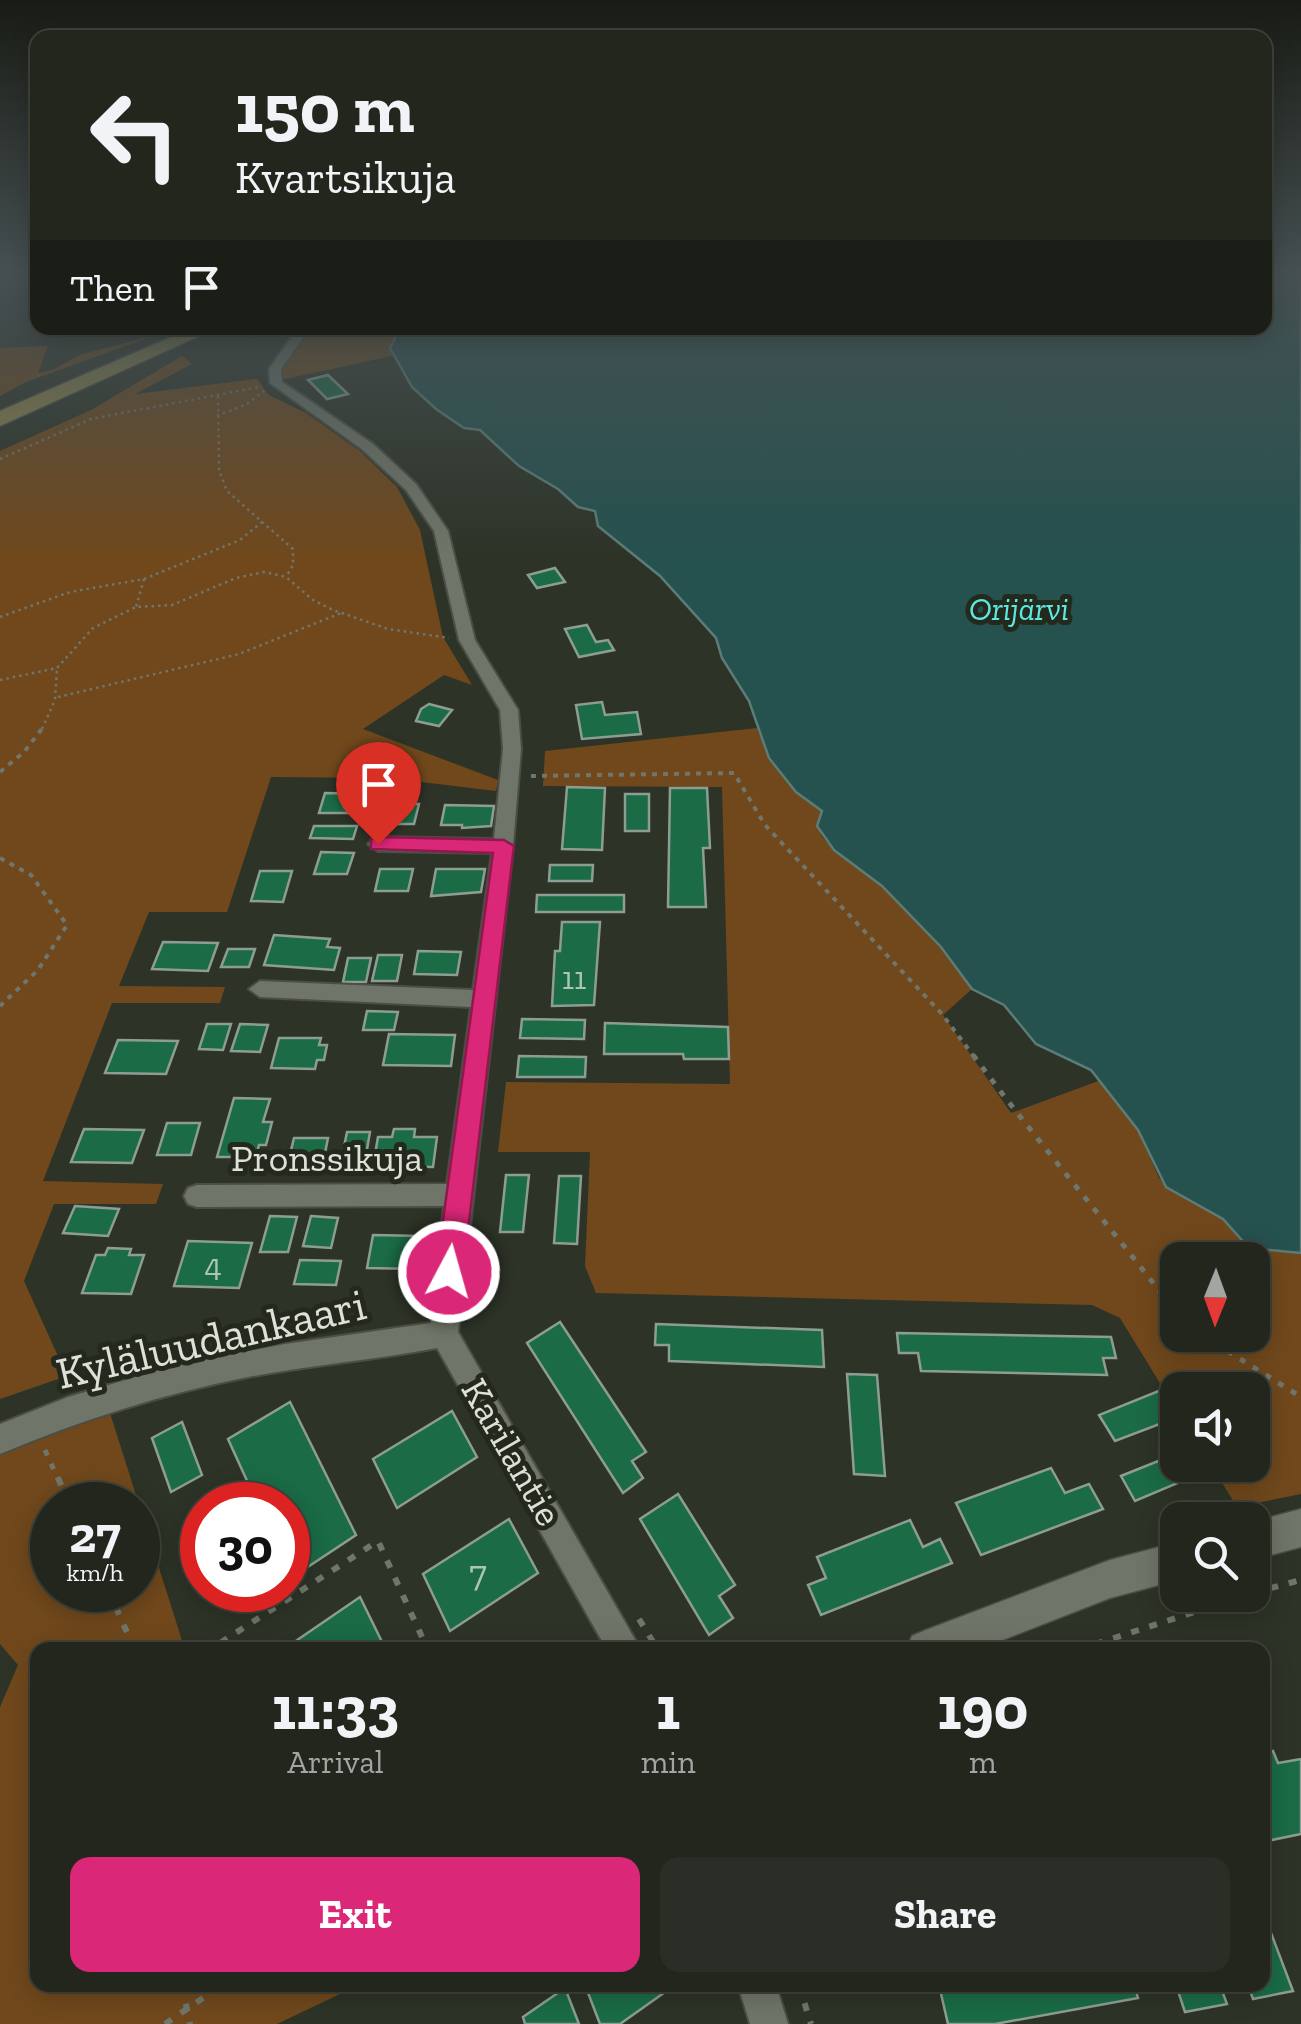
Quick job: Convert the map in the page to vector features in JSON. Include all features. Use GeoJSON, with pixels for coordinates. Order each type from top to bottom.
{"type":"FeatureCollection","features":[{"type":"Feature","properties":{"kind":"highway"},"geometry":{"type":"LineString","coordinates":[[0,419],[117,367]]}},
{"type":"Feature","properties":{"kind":"street"},"geometry":{"type":"LineString","coordinates":[[276,367],[276,383]]}},
{"type":"Feature","properties":{"kind":"street","name":"Karilantie"},"geometry":{"type":"LineString","coordinates":[[276,383],[368,447],[410,487],[441,531],[467,640],[509,710],[512,749],[504,846],[458,1195],[444,1334],[620,1642]]}},
{"type":"Feature","properties":{"kind":"street"},"geometry":{"type":"LineString","coordinates":[[378,844],[504,846]]}},
{"type":"Feature","properties":{"kind":"street"},"geometry":{"type":"LineString","coordinates":[[260,988],[484,999]]}},
{"type":"Feature","properties":{"kind":"street","name":"Pronssikuja"},"geometry":{"type":"LineString","coordinates":[[197,1196],[458,1195]]}},
{"type":"Feature","properties":{"kind":"street","name":"Kyläluudankaari"},"geometry":{"type":"LineString","coordinates":[[0,1439],[33,1424],[154,1386],[265,1361],[444,1334]]}},
{"type":"Feature","properties":{"kind":"street"},"geometry":{"type":"LineString","coordinates":[[1270,1536],[1301,1528]]}},
{"type":"Feature","properties":{"kind":"street"},"geometry":{"type":"LineString","coordinates":[[947,1642],[1110,1580],[1160,1566]]}},
{"type":"Feature","properties":{"kind":"street"},"geometry":{"type":"LineString","coordinates":[[759,1992],[769,2024]]}},
{"type":"Feature","properties":{"kind":"path"},"geometry":{"type":"LineString","coordinates":[[0,459],[90,419],[276,383]]}},
{"type":"Feature","properties":{"kind":"path"},"geometry":{"type":"LineString","coordinates":[[217,416],[246,404],[276,383]]}},
{"type":"Feature","properties":{"kind":"path"},"geometry":{"type":"LineString","coordinates":[[218,396],[219,470],[226,491],[293,550],[293,565],[286,577]]}},
{"type":"Feature","properties":{"kind":"path"},"geometry":{"type":"LineString","coordinates":[[0,617],[62,594],[115,581],[144,579],[240,540],[262,522]]}},
{"type":"Feature","properties":{"kind":"path"},"geometry":{"type":"LineString","coordinates":[[0,680],[57,668],[94,628],[136,607],[172,605],[236,578],[264,572],[286,577],[313,600],[388,629],[467,640]]}},
{"type":"Feature","properties":{"kind":"path"},"geometry":{"type":"LineString","coordinates":[[136,607],[144,579]]}},
{"type":"Feature","properties":{"kind":"path"},"geometry":{"type":"LineString","coordinates":[[58,697],[234,652],[318,626],[342,612]]}},
{"type":"Feature","properties":{"kind":"path"},"geometry":{"type":"LineString","coordinates":[[0,772],[32,749],[58,697],[57,668]]}},
{"type":"Feature","properties":{"kind":"path"},"geometry":{"type":"LineString","coordinates":[[512,749],[525,752],[531,776],[529,794]]}},
{"type":"Feature","properties":{"kind":"path"},"geometry":{"type":"LineString","coordinates":[[531,776],[734,773],[766,825],[942,1014],[1040,1146],[1104,1218],[1160,1292]]}},
{"type":"Feature","properties":{"kind":"path"},"geometry":{"type":"LineString","coordinates":[[0,858],[14,860],[45,889],[67,926],[55,952],[39,972],[0,1006]]}},
{"type":"Feature","properties":{"kind":"path"},"geometry":{"type":"LineString","coordinates":[[1229,1352],[1301,1397]]}},
{"type":"Feature","properties":{"kind":"path"},"geometry":{"type":"LineString","coordinates":[[33,1424],[59,1482]]}},
{"type":"Feature","properties":{"kind":"path"},"geometry":{"type":"LineString","coordinates":[[220,1642],[378,1542],[424,1642]]}},
{"type":"Feature","properties":{"kind":"path"},"geometry":{"type":"LineString","coordinates":[[1270,1589],[1301,1580]]}},
{"type":"Feature","properties":{"kind":"path"},"geometry":{"type":"LineString","coordinates":[[118,1612],[131,1642]]}},
{"type":"Feature","properties":{"kind":"path"},"geometry":{"type":"LineString","coordinates":[[1102,1642],[1194,1612]]}},
{"type":"Feature","properties":{"kind":"path"},"geometry":{"type":"LineString","coordinates":[[638,1617],[653,1642]]}},
{"type":"Feature","properties":{"kind":"path"},"geometry":{"type":"LineString","coordinates":[[183,1992],[190,2024]]}},
{"type":"Feature","properties":{"kind":"path"},"geometry":{"type":"LineString","coordinates":[[165,2024],[212,1992]]}},
{"type":"Feature","properties":{"kind":"path"},"geometry":{"type":"LineString","coordinates":[[801,1992],[810,2024]]}},
{"type":"Feature","properties":{"kind":"shaded area"},"geometry":{"type":"Polygon","coordinates":[[[0,367],[40,367],[38,373],[66,367],[0,396],[0,367]]]}},
{"type":"Feature","properties":{"kind":"shaded area"},"geometry":{"type":"Polygon","coordinates":[[[163,367],[185,367],[135,394],[257,379],[269,395],[306,413],[360,451],[397,487],[420,530],[443,637],[472,685],[444,675],[363,729],[498,780],[496,791],[388,778],[271,777],[227,912],[149,912],[119,986],[225,987],[220,1003],[112,1003],[43,1181],[163,1184],[156,1204],[54,1204],[24,1281],[67,1376],[0,1399],[0,451],[91,410],[163,367]]]}},
{"type":"Feature","properties":{"kind":"shaded area"},"geometry":{"type":"Polygon","coordinates":[[[283,367],[339,367],[281,380],[283,367]]]}},
{"type":"Feature","properties":{"kind":"shaded area"},"geometry":{"type":"Polygon","coordinates":[[[757,728],[783,775],[822,811],[821,835],[828,844],[882,886],[941,947],[972,989],[943,1015],[1011,1113],[1101,1080],[1138,1130],[1159,1178],[1176,1193],[1223,1219],[1244,1242],[1160,1242],[1160,1352],[1270,1352],[1270,1249],[1301,1253],[1301,1494],[1262,1502],[1234,1502],[1222,1482],[1270,1482],[1270,1372],[1160,1372],[1160,1383],[1120,1318],[1092,1305],[596,1293],[585,1266],[590,1152],[498,1152],[506,1082],[730,1084],[722,787],[543,786],[545,751],[757,728]]]}},
{"type":"Feature","properties":{"kind":"shaded area"},"geometry":{"type":"Polygon","coordinates":[[[110,1413],[132,1482],[30,1482],[30,1612],[160,1612],[160,1571],[182,1642],[30,1642],[30,1992],[344,1992],[277,2024],[0,2024],[0,1707],[18,1665],[0,1644],[0,1450],[110,1413]]]}},
{"type":"Feature","properties":{"kind":"water","name":"Orijärvi"},"geometry":{"type":"Polygon","coordinates":[[[401,367],[1301,367],[1301,1253],[1270,1250],[1270,1242],[1244,1242],[1223,1219],[1166,1187],[1138,1130],[1091,1070],[1036,1044],[1004,1005],[972,989],[941,947],[882,886],[834,850],[817,826],[822,811],[796,792],[769,758],[749,701],[722,658],[716,638],[660,576],[598,526],[595,511],[578,507],[558,489],[519,466],[480,430],[464,428],[412,387],[401,367]]]}},
{"type":"Feature","properties":{"kind":"building"},"geometry":{"type":"Polygon","coordinates":[[[328,375],[348,394],[327,399],[308,380],[328,375]]]}},
{"type":"Feature","properties":{"kind":"building"},"geometry":{"type":"Polygon","coordinates":[[[555,568],[565,582],[537,588],[528,575],[555,568]]]}},
{"type":"Feature","properties":{"kind":"building"},"geometry":{"type":"Polygon","coordinates":[[[587,625],[596,642],[608,640],[614,650],[579,657],[565,629],[587,625]]]}},
{"type":"Feature","properties":{"kind":"building"},"geometry":{"type":"Polygon","coordinates":[[[602,702],[605,715],[637,712],[641,734],[582,739],[576,705],[602,702]]]}},
{"type":"Feature","properties":{"kind":"building"},"geometry":{"type":"Polygon","coordinates":[[[429,704],[452,710],[439,726],[416,721],[421,709],[429,704]]]}},
{"type":"Feature","properties":{"kind":"building"},"geometry":{"type":"Polygon","coordinates":[[[567,787],[605,788],[602,850],[562,849],[567,787]]]}},
{"type":"Feature","properties":{"kind":"building"},"geometry":{"type":"Polygon","coordinates":[[[670,788],[707,788],[710,848],[703,848],[706,907],[668,907],[670,788]]]}},
{"type":"Feature","properties":{"kind":"building"},"geometry":{"type":"Polygon","coordinates":[[[325,793],[369,794],[364,813],[319,813],[325,793]]]}},
{"type":"Feature","properties":{"kind":"building"},"geometry":{"type":"Polygon","coordinates":[[[625,794],[649,794],[649,831],[625,831],[625,794]]]}},
{"type":"Feature","properties":{"kind":"building"},"geometry":{"type":"Polygon","coordinates":[[[393,803],[419,804],[414,824],[388,824],[393,803]]]}},
{"type":"Feature","properties":{"kind":"building"},"geometry":{"type":"Polygon","coordinates":[[[445,805],[494,806],[491,826],[441,825],[445,805]]]}},
{"type":"Feature","properties":{"kind":"building"},"geometry":{"type":"Polygon","coordinates":[[[314,826],[357,826],[353,839],[310,838],[314,826]]]}},
{"type":"Feature","properties":{"kind":"building"},"geometry":{"type":"Polygon","coordinates":[[[321,852],[354,853],[347,874],[314,874],[321,852]]]}},
{"type":"Feature","properties":{"kind":"building"},"geometry":{"type":"Polygon","coordinates":[[[550,865],[593,865],[592,881],[549,881],[550,865]]]}},
{"type":"Feature","properties":{"kind":"building"},"geometry":{"type":"Polygon","coordinates":[[[380,869],[413,869],[408,891],[375,891],[380,869]]]}},
{"type":"Feature","properties":{"kind":"building"},"geometry":{"type":"Polygon","coordinates":[[[436,869],[485,869],[481,892],[431,896],[436,869]]]}},
{"type":"Feature","properties":{"kind":"building"},"geometry":{"type":"Polygon","coordinates":[[[260,871],[292,871],[283,902],[251,901],[260,871]]]}},
{"type":"Feature","properties":{"kind":"building"},"geometry":{"type":"Polygon","coordinates":[[[537,895],[624,895],[624,912],[536,912],[537,895]]]}},
{"type":"Feature","properties":{"kind":"building"},"geometry":{"type":"Polygon","coordinates":[[[562,922],[600,922],[594,1005],[552,1006],[555,951],[560,951],[562,922]]]}},
{"type":"Feature","properties":{"kind":"building"},"geometry":{"type":"Polygon","coordinates":[[[274,935],[330,939],[327,947],[340,948],[334,970],[264,965],[274,935]]]}},
{"type":"Feature","properties":{"kind":"building"},"geometry":{"type":"Polygon","coordinates":[[[163,942],[218,943],[208,971],[152,969],[163,942]]]}},
{"type":"Feature","properties":{"kind":"building"},"geometry":{"type":"Polygon","coordinates":[[[228,949],[255,949],[249,967],[221,967],[228,949]]]}},
{"type":"Feature","properties":{"kind":"building"},"geometry":{"type":"Polygon","coordinates":[[[418,951],[461,952],[457,975],[414,974],[418,951]]]}},
{"type":"Feature","properties":{"kind":"building"},"geometry":{"type":"Polygon","coordinates":[[[378,955],[402,955],[397,981],[372,981],[378,955]]]}},
{"type":"Feature","properties":{"kind":"building"},"geometry":{"type":"Polygon","coordinates":[[[348,958],[371,958],[366,982],[343,982],[348,958]]]}},
{"type":"Feature","properties":{"kind":"building"},"geometry":{"type":"Polygon","coordinates":[[[367,1011],[398,1012],[394,1030],[363,1030],[367,1011]]]}},
{"type":"Feature","properties":{"kind":"building"},"geometry":{"type":"Polygon","coordinates":[[[522,1019],[585,1020],[584,1039],[520,1038],[522,1019]]]}},
{"type":"Feature","properties":{"kind":"building"},"geometry":{"type":"Polygon","coordinates":[[[605,1023],[728,1027],[729,1059],[684,1059],[683,1054],[604,1054],[605,1023]]]}},
{"type":"Feature","properties":{"kind":"building"},"geometry":{"type":"Polygon","coordinates":[[[207,1024],[231,1024],[223,1050],[199,1049],[207,1024]]]}},
{"type":"Feature","properties":{"kind":"building"},"geometry":{"type":"Polygon","coordinates":[[[240,1024],[268,1025],[260,1052],[231,1051],[240,1024]]]}},
{"type":"Feature","properties":{"kind":"building"},"geometry":{"type":"Polygon","coordinates":[[[389,1034],[455,1035],[451,1066],[383,1065],[389,1034]]]}},
{"type":"Feature","properties":{"kind":"building"},"geometry":{"type":"Polygon","coordinates":[[[279,1038],[321,1038],[319,1045],[327,1045],[324,1060],[317,1060],[315,1069],[271,1068],[279,1038]]]}},
{"type":"Feature","properties":{"kind":"building"},"geometry":{"type":"Polygon","coordinates":[[[118,1040],[178,1041],[166,1074],[105,1073],[118,1040]]]}},
{"type":"Feature","properties":{"kind":"building"},"geometry":{"type":"Polygon","coordinates":[[[519,1056],[586,1057],[585,1077],[517,1077],[519,1056]]]}},
{"type":"Feature","properties":{"kind":"building"},"geometry":{"type":"Polygon","coordinates":[[[234,1098],[270,1099],[263,1122],[272,1122],[266,1145],[259,1145],[256,1157],[217,1157],[234,1098]]]}},
{"type":"Feature","properties":{"kind":"building"},"geometry":{"type":"Polygon","coordinates":[[[167,1123],[200,1123],[191,1155],[157,1155],[167,1123]]]}},
{"type":"Feature","properties":{"kind":"building"},"geometry":{"type":"Polygon","coordinates":[[[84,1129],[144,1130],[132,1163],[71,1162],[84,1129]]]}},
{"type":"Feature","properties":{"kind":"building"},"geometry":{"type":"Polygon","coordinates":[[[394,1129],[415,1129],[414,1137],[437,1137],[433,1167],[373,1166],[378,1137],[392,1137],[394,1129]]]}},
{"type":"Feature","properties":{"kind":"building"},"geometry":{"type":"Polygon","coordinates":[[[347,1132],[370,1132],[364,1167],[340,1167],[347,1132]]]}},
{"type":"Feature","properties":{"kind":"building"},"geometry":{"type":"Polygon","coordinates":[[[294,1138],[328,1138],[323,1163],[288,1163],[294,1138]]]}},
{"type":"Feature","properties":{"kind":"building"},"geometry":{"type":"Polygon","coordinates":[[[506,1175],[529,1175],[523,1232],[500,1232],[506,1175]]]}},
{"type":"Feature","properties":{"kind":"building"},"geometry":{"type":"Polygon","coordinates":[[[559,1176],[581,1176],[577,1244],[554,1243],[559,1176]]]}},
{"type":"Feature","properties":{"kind":"building"},"geometry":{"type":"Polygon","coordinates":[[[75,1206],[119,1209],[108,1236],[63,1233],[75,1206]]]}},
{"type":"Feature","properties":{"kind":"building"},"geometry":{"type":"Polygon","coordinates":[[[270,1216],[297,1217],[288,1252],[260,1252],[270,1216]]]}},
{"type":"Feature","properties":{"kind":"building"},"geometry":{"type":"Polygon","coordinates":[[[311,1216],[338,1218],[331,1248],[303,1246],[311,1216]]]}},
{"type":"Feature","properties":{"kind":"building"},"geometry":{"type":"Polygon","coordinates":[[[373,1235],[423,1236],[418,1269],[367,1268],[373,1235]]]}},
{"type":"Feature","properties":{"kind":"building"},"geometry":{"type":"Polygon","coordinates":[[[188,1241],[252,1243],[239,1288],[174,1286],[188,1241]]]}},
{"type":"Feature","properties":{"kind":"building"},"geometry":{"type":"Polygon","coordinates":[[[108,1248],[131,1249],[129,1255],[144,1255],[131,1294],[82,1293],[96,1255],[105,1255],[108,1248]]]}},
{"type":"Feature","properties":{"kind":"building"},"geometry":{"type":"Polygon","coordinates":[[[300,1260],[341,1261],[336,1285],[294,1284],[300,1260]]]}},
{"type":"Feature","properties":{"kind":"building"},"geometry":{"type":"Polygon","coordinates":[[[560,1322],[646,1452],[632,1461],[643,1478],[623,1493],[527,1343],[560,1322]]]}},
{"type":"Feature","properties":{"kind":"building"},"geometry":{"type":"Polygon","coordinates":[[[656,1324],[822,1330],[824,1367],[669,1361],[669,1345],[655,1345],[656,1324]]]}},
{"type":"Feature","properties":{"kind":"building"},"geometry":{"type":"Polygon","coordinates":[[[897,1333],[1111,1337],[1116,1358],[1103,1358],[1107,1375],[921,1371],[918,1353],[899,1353],[897,1333]]]}},
{"type":"Feature","properties":{"kind":"building"},"geometry":{"type":"Polygon","coordinates":[[[847,1374],[877,1375],[885,1476],[854,1474],[847,1374]]]}},
{"type":"Feature","properties":{"kind":"building"},"geometry":{"type":"Polygon","coordinates":[[[1160,1390],[1160,1424],[1115,1441],[1099,1415],[1160,1390]]]}},
{"type":"Feature","properties":{"kind":"building"},"geometry":{"type":"Polygon","coordinates":[[[290,1402],[356,1535],[310,1565],[310,1482],[248,1482],[228,1439],[290,1402]]]}},
{"type":"Feature","properties":{"kind":"building"},"geometry":{"type":"Polygon","coordinates":[[[452,1411],[477,1457],[397,1508],[373,1459],[452,1411]]]}},
{"type":"Feature","properties":{"kind":"building"},"geometry":{"type":"Polygon","coordinates":[[[182,1422],[202,1475],[180,1482],[180,1487],[171,1492],[152,1438],[182,1422]]]}},
{"type":"Feature","properties":{"kind":"building"},"geometry":{"type":"Polygon","coordinates":[[[1160,1460],[1160,1482],[1180,1482],[1135,1501],[1121,1476],[1160,1460]]]}},
{"type":"Feature","properties":{"kind":"building"},"geometry":{"type":"Polygon","coordinates":[[[1051,1468],[1065,1493],[1089,1484],[1103,1509],[981,1555],[956,1503],[1051,1468]]]}},
{"type":"Feature","properties":{"kind":"building"},"geometry":{"type":"Polygon","coordinates":[[[678,1494],[735,1585],[719,1596],[733,1618],[709,1635],[640,1519],[678,1494]]]}},
{"type":"Feature","properties":{"kind":"building"},"geometry":{"type":"Polygon","coordinates":[[[509,1519],[538,1573],[450,1631],[423,1574],[509,1519]]]}},
{"type":"Feature","properties":{"kind":"building"},"geometry":{"type":"Polygon","coordinates":[[[910,1520],[923,1547],[940,1539],[952,1563],[821,1615],[808,1585],[826,1578],[817,1557],[910,1520]]]}},
{"type":"Feature","properties":{"kind":"building"},"geometry":{"type":"Polygon","coordinates":[[[360,1597],[382,1642],[294,1642],[360,1597]]]}},
{"type":"Feature","properties":{"kind":"building"},"geometry":{"type":"Polygon","coordinates":[[[1270,1752],[1278,1763],[1301,1759],[1301,1834],[1270,1840],[1270,1752]]]}},
{"type":"Feature","properties":{"kind":"building"},"geometry":{"type":"Polygon","coordinates":[[[1270,1930],[1293,1991],[1253,1999],[1250,1992],[1270,1992],[1270,1930]]]}},
{"type":"Feature","properties":{"kind":"building"},"geometry":{"type":"Polygon","coordinates":[[[559,1992],[567,1992],[579,2024],[525,2024],[523,2017],[559,1992]]]}},
{"type":"Feature","properties":{"kind":"building"},"geometry":{"type":"Polygon","coordinates":[[[588,1992],[665,1992],[620,2024],[600,2024],[588,1992]]]}},
{"type":"Feature","properties":{"kind":"building"},"geometry":{"type":"Polygon","coordinates":[[[941,1992],[1136,1992],[1138,1998],[995,2024],[948,2024],[941,1992]]]}},
{"type":"Feature","properties":{"kind":"building"},"geometry":{"type":"Polygon","coordinates":[[[1178,1992],[1223,1992],[1227,2004],[1185,2012],[1178,1992]]]}},
{"type":"Feature","properties":{"kind":"route"},"geometry":{"type":"LineString","coordinates":[[378,844],[504,846],[449,1272]]}}]}
